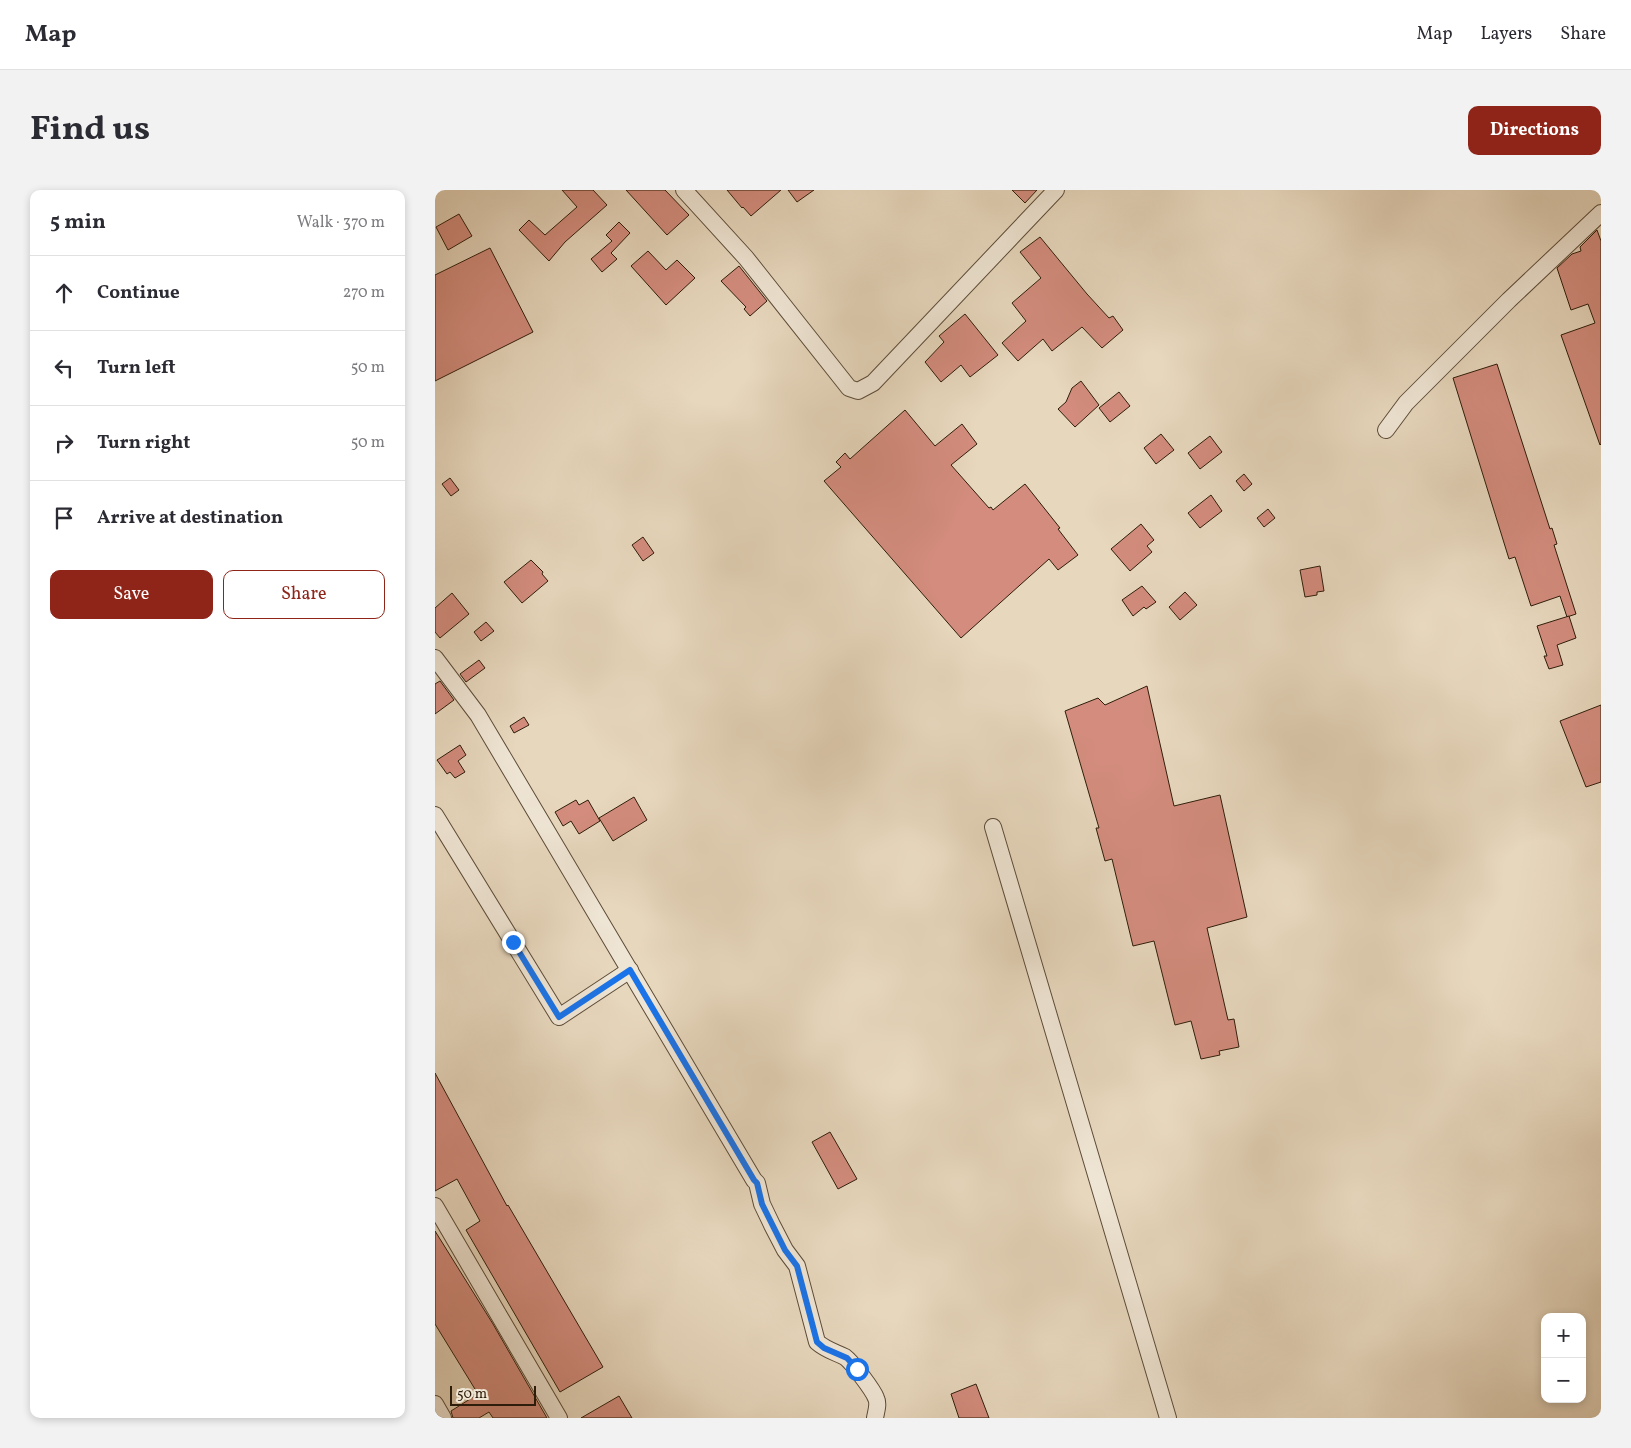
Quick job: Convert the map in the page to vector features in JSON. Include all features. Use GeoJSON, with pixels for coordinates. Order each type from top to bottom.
{"type":"FeatureCollection","features":[{"type":"Feature","properties":{"kind":"street"},"geometry":{"type":"LineString","coordinates":[[684,190],[746,258],[849,388],[858,391],[873,383],[1056,190]]}},
{"type":"Feature","properties":{"kind":"street"},"geometry":{"type":"LineString","coordinates":[[1386,430],[1406,403],[1509,300],[1601,213]]}},
{"type":"Feature","properties":{"kind":"street"},"geometry":{"type":"LineString","coordinates":[[435,658],[478,715],[757,1183],[762,1204],[785,1250],[797,1266],[817,1342],[824,1348],[847,1358],[857,1369],[876,1398],[875,1418]]}},
{"type":"Feature","properties":{"kind":"street"},"geometry":{"type":"LineString","coordinates":[[435,815],[559,1017],[630,970]]}},
{"type":"Feature","properties":{"kind":"street"},"geometry":{"type":"LineString","coordinates":[[993,827],[1168,1418]]}},
{"type":"Feature","properties":{"kind":"street"},"geometry":{"type":"LineString","coordinates":[[437,1199],[559,1418]]}},
{"type":"Feature","properties":{"kind":"street"},"geometry":{"type":"LineString","coordinates":[[435,1404],[443,1418]]}},
{"type":"Feature","properties":{"kind":"building"},"geometry":{"type":"Polygon","coordinates":[[[562,190],[593,190],[607,205],[565,242],[549,261],[519,230],[529,220],[545,235],[577,207],[562,190]]]}},
{"type":"Feature","properties":{"kind":"building"},"geometry":{"type":"Polygon","coordinates":[[[626,190],[665,190],[689,215],[667,235],[626,190]]]}},
{"type":"Feature","properties":{"kind":"building"},"geometry":{"type":"Polygon","coordinates":[[[727,190],[781,190],[751,216],[727,190]]]}},
{"type":"Feature","properties":{"kind":"building"},"geometry":{"type":"Polygon","coordinates":[[[788,190],[814,190],[797,202],[788,190]]]}},
{"type":"Feature","properties":{"kind":"building"},"geometry":{"type":"Polygon","coordinates":[[[1012,190],[1037,190],[1025,203],[1012,190]]]}},
{"type":"Feature","properties":{"kind":"building"},"geometry":{"type":"Polygon","coordinates":[[[459,214],[472,236],[448,250],[436,227],[459,214]]]}},
{"type":"Feature","properties":{"kind":"building"},"geometry":{"type":"Polygon","coordinates":[[[619,222],[630,233],[611,253],[617,259],[602,272],[591,259],[612,241],[606,235],[619,222]]]}},
{"type":"Feature","properties":{"kind":"building"},"geometry":{"type":"Polygon","coordinates":[[[1597,230],[1601,241],[1600,445],[1561,335],[1595,323],[1588,304],[1571,310],[1557,268],[1572,254],[1581,251],[1580,247],[1597,230]]]}},
{"type":"Feature","properties":{"kind":"building"},"geometry":{"type":"Polygon","coordinates":[[[1040,237],[1087,294],[1109,318],[1113,316],[1123,330],[1102,348],[1082,327],[1052,351],[1043,339],[1018,361],[1002,343],[1026,321],[1012,303],[1041,278],[1020,252],[1040,237]]]}},
{"type":"Feature","properties":{"kind":"building"},"geometry":{"type":"Polygon","coordinates":[[[490,248],[533,332],[435,381],[435,275],[490,248]]]}},
{"type":"Feature","properties":{"kind":"building"},"geometry":{"type":"Polygon","coordinates":[[[648,251],[666,270],[677,260],[695,278],[666,305],[631,266],[648,251]]]}},
{"type":"Feature","properties":{"kind":"building"},"geometry":{"type":"Polygon","coordinates":[[[739,266],[767,301],[750,316],[744,309],[746,307],[721,281],[739,266]]]}},
{"type":"Feature","properties":{"kind":"building"},"geometry":{"type":"Polygon","coordinates":[[[965,314],[998,355],[970,377],[961,365],[941,382],[925,362],[944,342],[939,336],[965,314]]]}},
{"type":"Feature","properties":{"kind":"building"},"geometry":{"type":"Polygon","coordinates":[[[1497,364],[1550,529],[1552,528],[1557,544],[1554,545],[1576,614],[1567,617],[1560,596],[1531,606],[1515,557],[1509,559],[1453,378],[1497,364]]]}},
{"type":"Feature","properties":{"kind":"building"},"geometry":{"type":"Polygon","coordinates":[[[1081,381],[1099,405],[1075,427],[1058,409],[1066,402],[1072,388],[1081,381]]]}},
{"type":"Feature","properties":{"kind":"building"},"geometry":{"type":"Polygon","coordinates":[[[1119,392],[1130,406],[1110,422],[1099,408],[1119,392]]]}},
{"type":"Feature","properties":{"kind":"building"},"geometry":{"type":"Polygon","coordinates":[[[905,410],[935,446],[962,424],[977,444],[951,465],[989,508],[991,507],[993,510],[1025,484],[1060,528],[1058,529],[1078,555],[1058,570],[1049,559],[961,638],[824,481],[841,467],[836,462],[845,453],[850,459],[905,410]]]}},
{"type":"Feature","properties":{"kind":"building"},"geometry":{"type":"Polygon","coordinates":[[[1161,434],[1174,450],[1156,464],[1144,448],[1161,434]]]}},
{"type":"Feature","properties":{"kind":"building"},"geometry":{"type":"Polygon","coordinates":[[[1210,436],[1222,452],[1200,469],[1188,453],[1210,436]]]}},
{"type":"Feature","properties":{"kind":"building"},"geometry":{"type":"Polygon","coordinates":[[[1244,474],[1252,484],[1244,491],[1236,481],[1244,474]]]}},
{"type":"Feature","properties":{"kind":"building"},"geometry":{"type":"Polygon","coordinates":[[[450,478],[459,490],[451,496],[442,484],[450,478]]]}},
{"type":"Feature","properties":{"kind":"building"},"geometry":{"type":"Polygon","coordinates":[[[1211,495],[1222,511],[1200,528],[1188,513],[1211,495]]]}},
{"type":"Feature","properties":{"kind":"building"},"geometry":{"type":"Polygon","coordinates":[[[1268,509],[1275,518],[1264,527],[1257,518],[1268,509]]]}},
{"type":"Feature","properties":{"kind":"building"},"geometry":{"type":"Polygon","coordinates":[[[1141,524],[1154,540],[1147,546],[1152,552],[1130,571],[1111,549],[1141,524]]]}},
{"type":"Feature","properties":{"kind":"building"},"geometry":{"type":"Polygon","coordinates":[[[643,537],[654,553],[643,561],[632,545],[643,537]]]}},
{"type":"Feature","properties":{"kind":"building"},"geometry":{"type":"Polygon","coordinates":[[[531,560],[543,572],[542,574],[548,581],[522,603],[504,582],[531,560]]]}},
{"type":"Feature","properties":{"kind":"building"},"geometry":{"type":"Polygon","coordinates":[[[1320,566],[1324,591],[1317,592],[1317,595],[1305,597],[1300,570],[1320,566]]]}},
{"type":"Feature","properties":{"kind":"building"},"geometry":{"type":"Polygon","coordinates":[[[1142,586],[1156,602],[1146,609],[1144,607],[1133,616],[1122,600],[1142,586]]]}},
{"type":"Feature","properties":{"kind":"building"},"geometry":{"type":"Polygon","coordinates":[[[1185,592],[1197,605],[1180,620],[1169,607],[1185,592]]]}},
{"type":"Feature","properties":{"kind":"building"},"geometry":{"type":"Polygon","coordinates":[[[452,593],[469,614],[440,638],[435,632],[435,608],[452,593]]]}},
{"type":"Feature","properties":{"kind":"building"},"geometry":{"type":"Polygon","coordinates":[[[1569,616],[1576,638],[1557,645],[1563,665],[1549,669],[1544,656],[1547,656],[1537,626],[1569,616]]]}},
{"type":"Feature","properties":{"kind":"building"},"geometry":{"type":"Polygon","coordinates":[[[486,622],[494,631],[481,641],[474,632],[486,622]]]}},
{"type":"Feature","properties":{"kind":"building"},"geometry":{"type":"Polygon","coordinates":[[[479,660],[485,668],[466,682],[460,674],[479,660]]]}},
{"type":"Feature","properties":{"kind":"building"},"geometry":{"type":"Polygon","coordinates":[[[440,681],[454,700],[435,714],[435,684],[440,681]]]}},
{"type":"Feature","properties":{"kind":"building"},"geometry":{"type":"Polygon","coordinates":[[[1147,686],[1174,806],[1220,795],[1247,917],[1207,928],[1228,1020],[1234,1019],[1239,1047],[1219,1051],[1220,1055],[1201,1059],[1191,1021],[1175,1025],[1154,941],[1133,946],[1112,859],[1105,861],[1096,828],[1099,828],[1065,711],[1098,698],[1105,705],[1147,686]]]}},
{"type":"Feature","properties":{"kind":"building"},"geometry":{"type":"Polygon","coordinates":[[[1601,705],[1601,782],[1586,787],[1560,721],[1601,705]]]}},
{"type":"Feature","properties":{"kind":"building"},"geometry":{"type":"Polygon","coordinates":[[[524,717],[529,725],[514,733],[510,726],[524,717]]]}},
{"type":"Feature","properties":{"kind":"building"},"geometry":{"type":"Polygon","coordinates":[[[460,745],[466,755],[458,761],[465,772],[455,778],[450,772],[447,774],[437,760],[460,745]]]}},
{"type":"Feature","properties":{"kind":"building"},"geometry":{"type":"Polygon","coordinates":[[[634,797],[647,820],[613,841],[599,818],[634,797]]]}},
{"type":"Feature","properties":{"kind":"building"},"geometry":{"type":"Polygon","coordinates":[[[576,800],[579,805],[588,800],[600,821],[579,834],[571,821],[563,826],[555,812],[576,800]]]}},
{"type":"Feature","properties":{"kind":"building"},"geometry":{"type":"Polygon","coordinates":[[[435,1073],[507,1206],[603,1367],[560,1392],[466,1230],[480,1221],[457,1179],[435,1191],[435,1073]]]}},
{"type":"Feature","properties":{"kind":"building"},"geometry":{"type":"Polygon","coordinates":[[[830,1132],[857,1179],[838,1189],[812,1142],[830,1132]]]}},
{"type":"Feature","properties":{"kind":"building"},"geometry":{"type":"Polygon","coordinates":[[[435,1231],[493,1324],[547,1418],[493,1418],[489,1412],[479,1418],[453,1418],[451,1411],[478,1394],[435,1324],[435,1231]]]}},
{"type":"Feature","properties":{"kind":"building"},"geometry":{"type":"Polygon","coordinates":[[[976,1384],[989,1418],[959,1418],[951,1394],[976,1384]]]}},
{"type":"Feature","properties":{"kind":"building"},"geometry":{"type":"Polygon","coordinates":[[[619,1396],[632,1418],[581,1418],[619,1396]]]}},
{"type":"Feature","properties":{"kind":"route"},"geometry":{"type":"LineString","coordinates":[[513,942],[559,1017],[630,970],[757,1183],[762,1204],[772,1225],[785,1250],[797,1266],[817,1342],[824,1348],[847,1358],[857,1369]]}}]}
